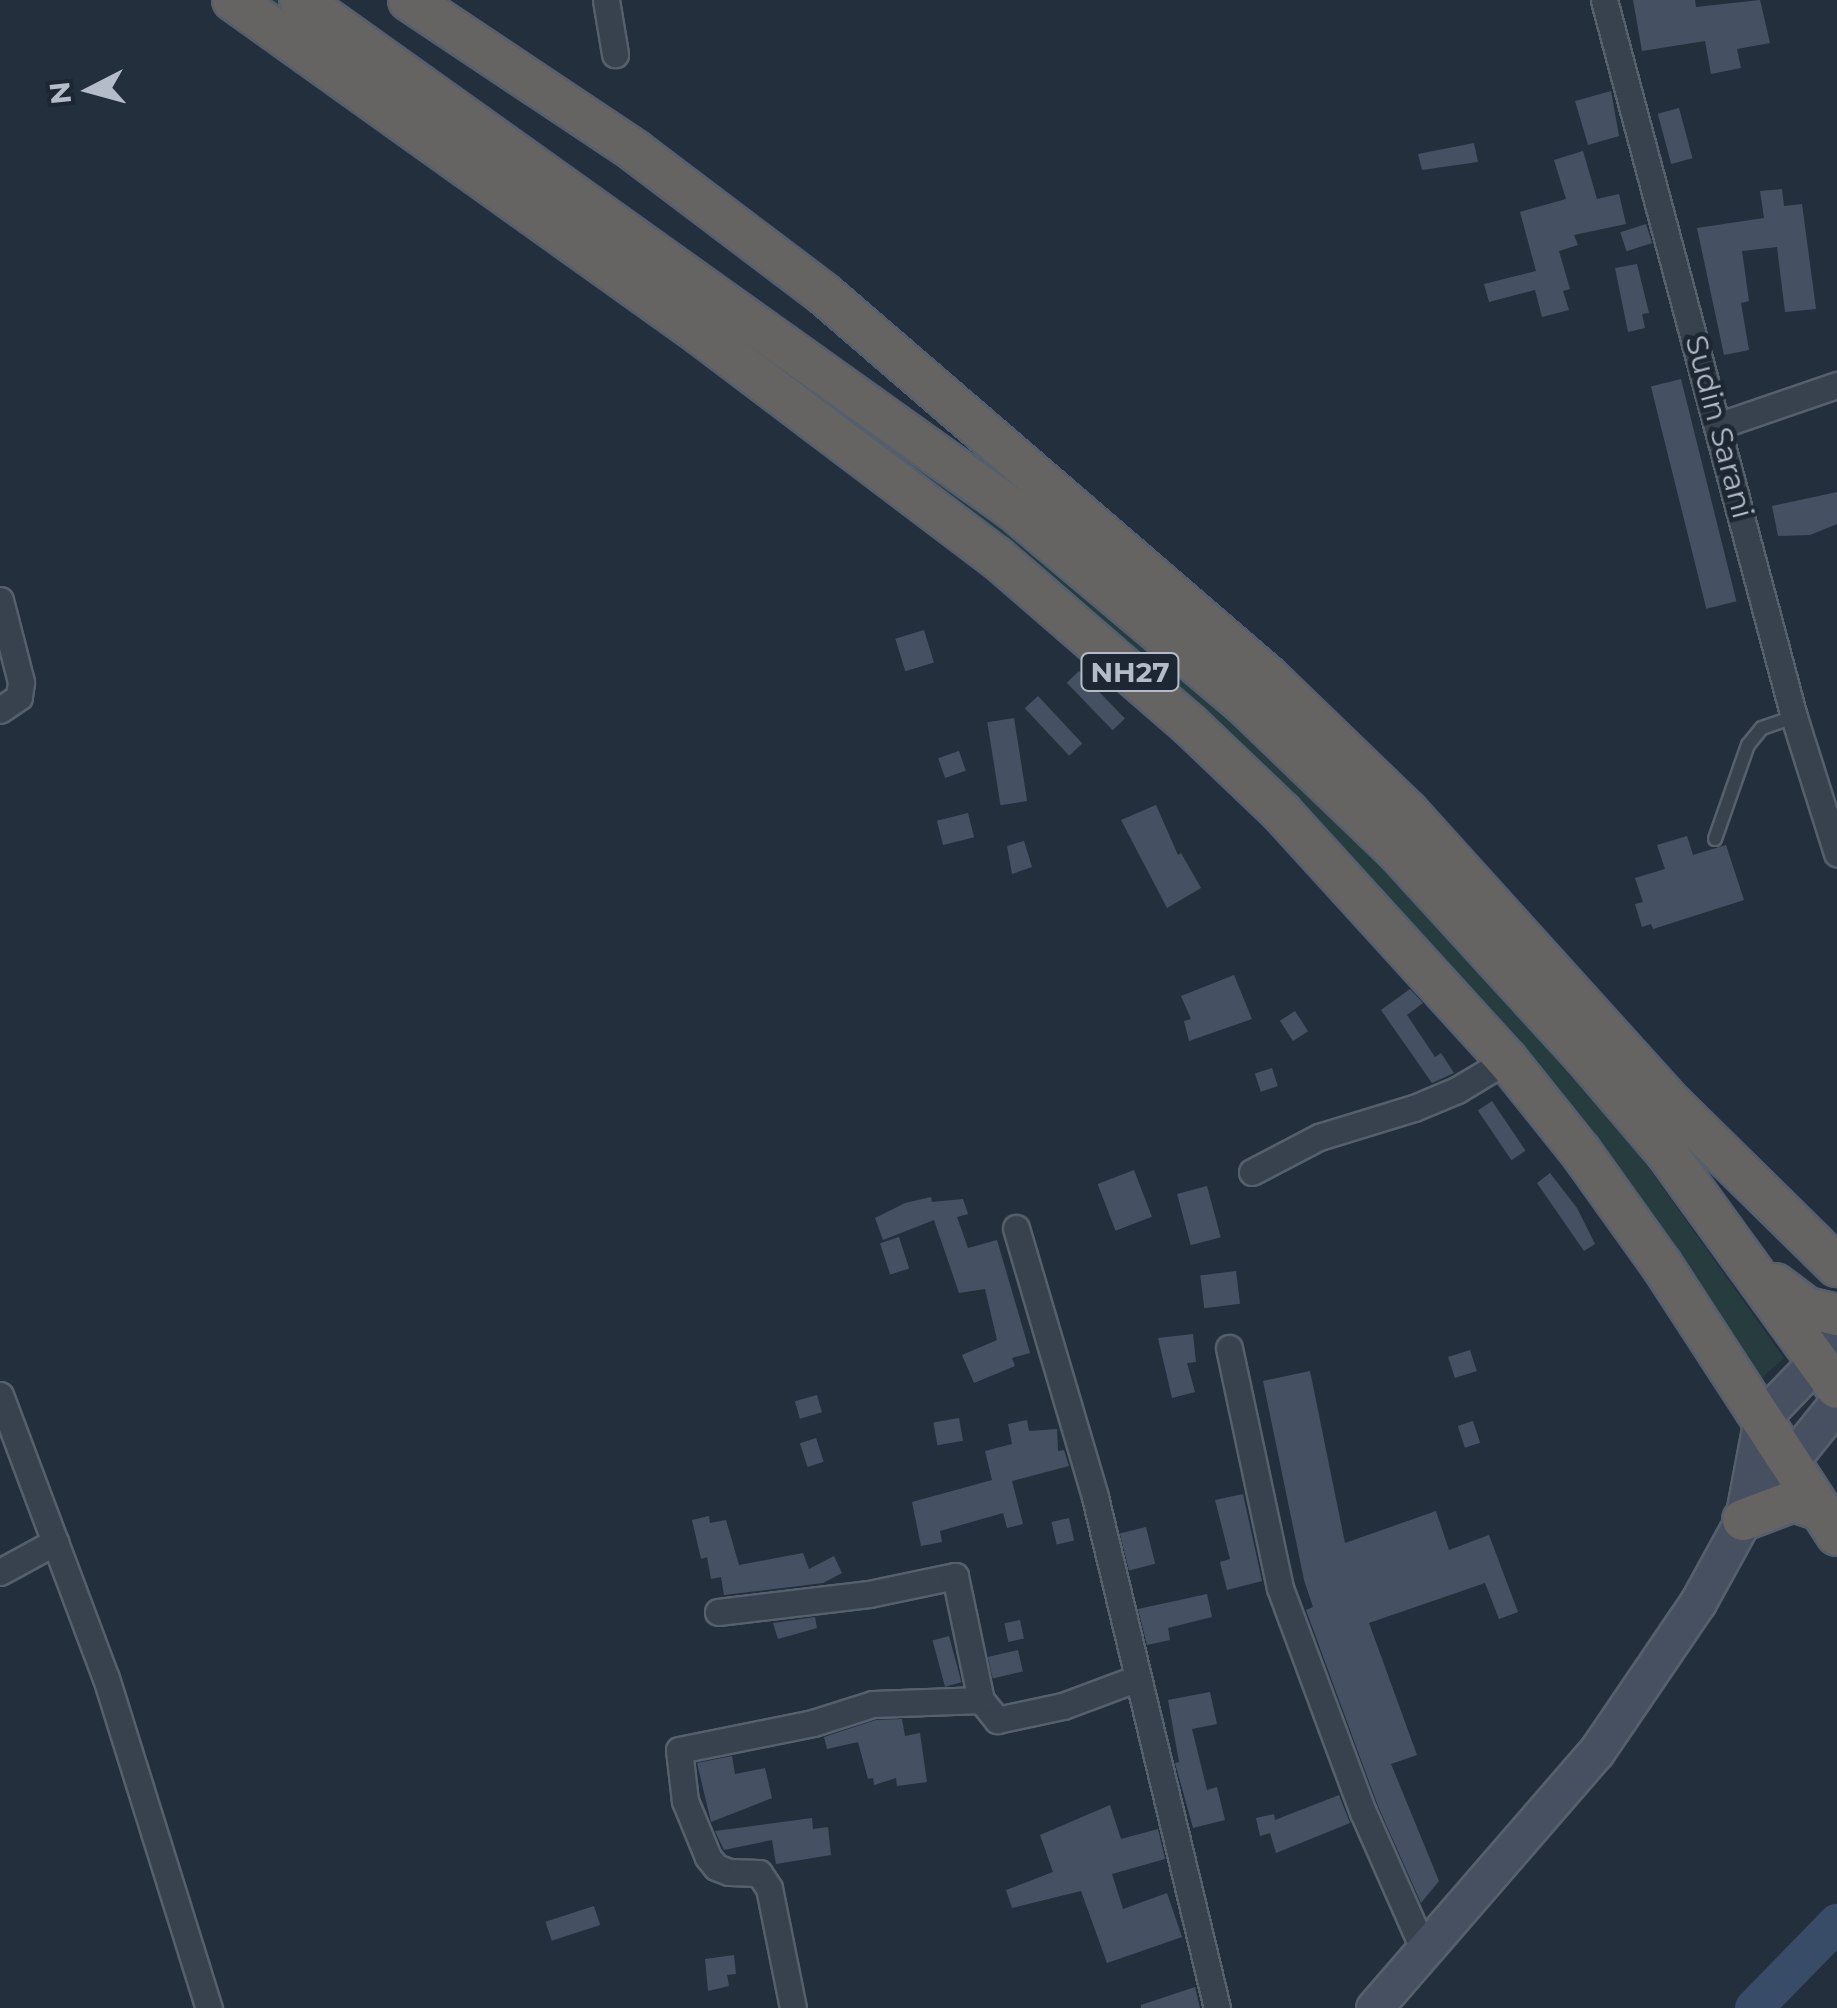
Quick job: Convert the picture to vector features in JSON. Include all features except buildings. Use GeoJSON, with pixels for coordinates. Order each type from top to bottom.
{"type":"FeatureCollection","features":[{"type":"Feature","properties":{"kind":"highway","name":"NH27"},"geometry":{"type":"LineString","coordinates":[[233,0],[702,335],[1063,612],[1282,812],[1507,1060],[1580,1152],[1661,1264],[1829,1522]]}},
{"type":"Feature","properties":{"kind":"highway","name":"NH27"},"geometry":{"type":"LineString","coordinates":[[300,0],[1014,510],[1168,636],[1328,783],[1489,949],[1666,1152],[1830,1361]]}},
{"type":"Feature","properties":{"kind":"highway"},"geometry":{"type":"LineString","coordinates":[[409,0],[635,150],[793,270],[1057,492],[1268,677],[1407,811],[1673,1105],[1837,1266]]}},
{"type":"Feature","properties":{"kind":"highway"},"geometry":{"type":"LineString","coordinates":[[1749,1262],[1796,1301],[1820,1313],[1837,1315]]}},
{"type":"Feature","properties":{"kind":"highway"},"geometry":{"type":"LineString","coordinates":[[1743,1520],[1793,1501],[1829,1522]]}},
{"type":"Feature","properties":{"kind":"main road"},"geometry":{"type":"LineString","coordinates":[[1743,1520],[1762,1418],[1830,1361]]}},
{"type":"Feature","properties":{"kind":"main road"},"geometry":{"type":"LineString","coordinates":[[1374,2008],[1596,1752],[1698,1602],[1743,1520],[1792,1464],[1837,1403]]}},
{"type":"Feature","properties":{"kind":"street"},"geometry":{"type":"LineString","coordinates":[[606,0],[615,54]]}},
{"type":"Feature","properties":{"kind":"street","name":"Sudin Sarani"},"geometry":{"type":"LineString","coordinates":[[1604,0],[1720,425],[1794,717],[1837,853]]}},
{"type":"Feature","properties":{"kind":"street"},"geometry":{"type":"LineString","coordinates":[[1720,425],[1837,386]]}},
{"type":"Feature","properties":{"kind":"street"},"geometry":{"type":"LineString","coordinates":[[0,600],[21,682],[19,697],[0,710]]}},
{"type":"Feature","properties":{"kind":"street"},"geometry":{"type":"LineString","coordinates":[[1252,1172],[1318,1137],[1414,1108],[1458,1090],[1507,1060]]}},
{"type":"Feature","properties":{"kind":"street"},"geometry":{"type":"LineString","coordinates":[[1016,1228],[1095,1497],[1217,2008]]}},
{"type":"Feature","properties":{"kind":"street"},"geometry":{"type":"LineString","coordinates":[[1229,1348],[1280,1588],[1363,1812],[1424,1950]]}},
{"type":"Feature","properties":{"kind":"street"},"geometry":{"type":"LineString","coordinates":[[0,1395],[106,1678],[209,2008]]}},
{"type":"Feature","properties":{"kind":"street"},"geometry":{"type":"LineString","coordinates":[[0,1572],[55,1542]]}},
{"type":"Feature","properties":{"kind":"street"},"geometry":{"type":"LineString","coordinates":[[718,1612],[869,1594],[955,1576],[981,1700],[991,1716],[1006,1721],[1063,1706],[1138,1678]]}},
{"type":"Feature","properties":{"kind":"street"},"geometry":{"type":"LineString","coordinates":[[793,2008],[769,1888],[760,1874],[728,1872],[708,1857],[685,1801],[679,1750],[812,1723],[874,1704],[981,1700]]}},
{"type":"Feature","properties":{"kind":"lane"},"geometry":{"type":"LineString","coordinates":[[1715,839],[1748,745],[1762,728],[1794,717]]}},
{"type":"Feature","properties":{"kind":"green space"},"geometry":{"type":"Polygon","coordinates":[[[254,0],[284,0],[992,506],[1334,803],[1584,1077],[1784,1358],[1756,1383],[1313,823],[254,0]]]}},
{"type":"Feature","properties":{"kind":"waterway"},"geometry":{"type":"LineString","coordinates":[[1754,2008],[1837,1923]]}}]}
